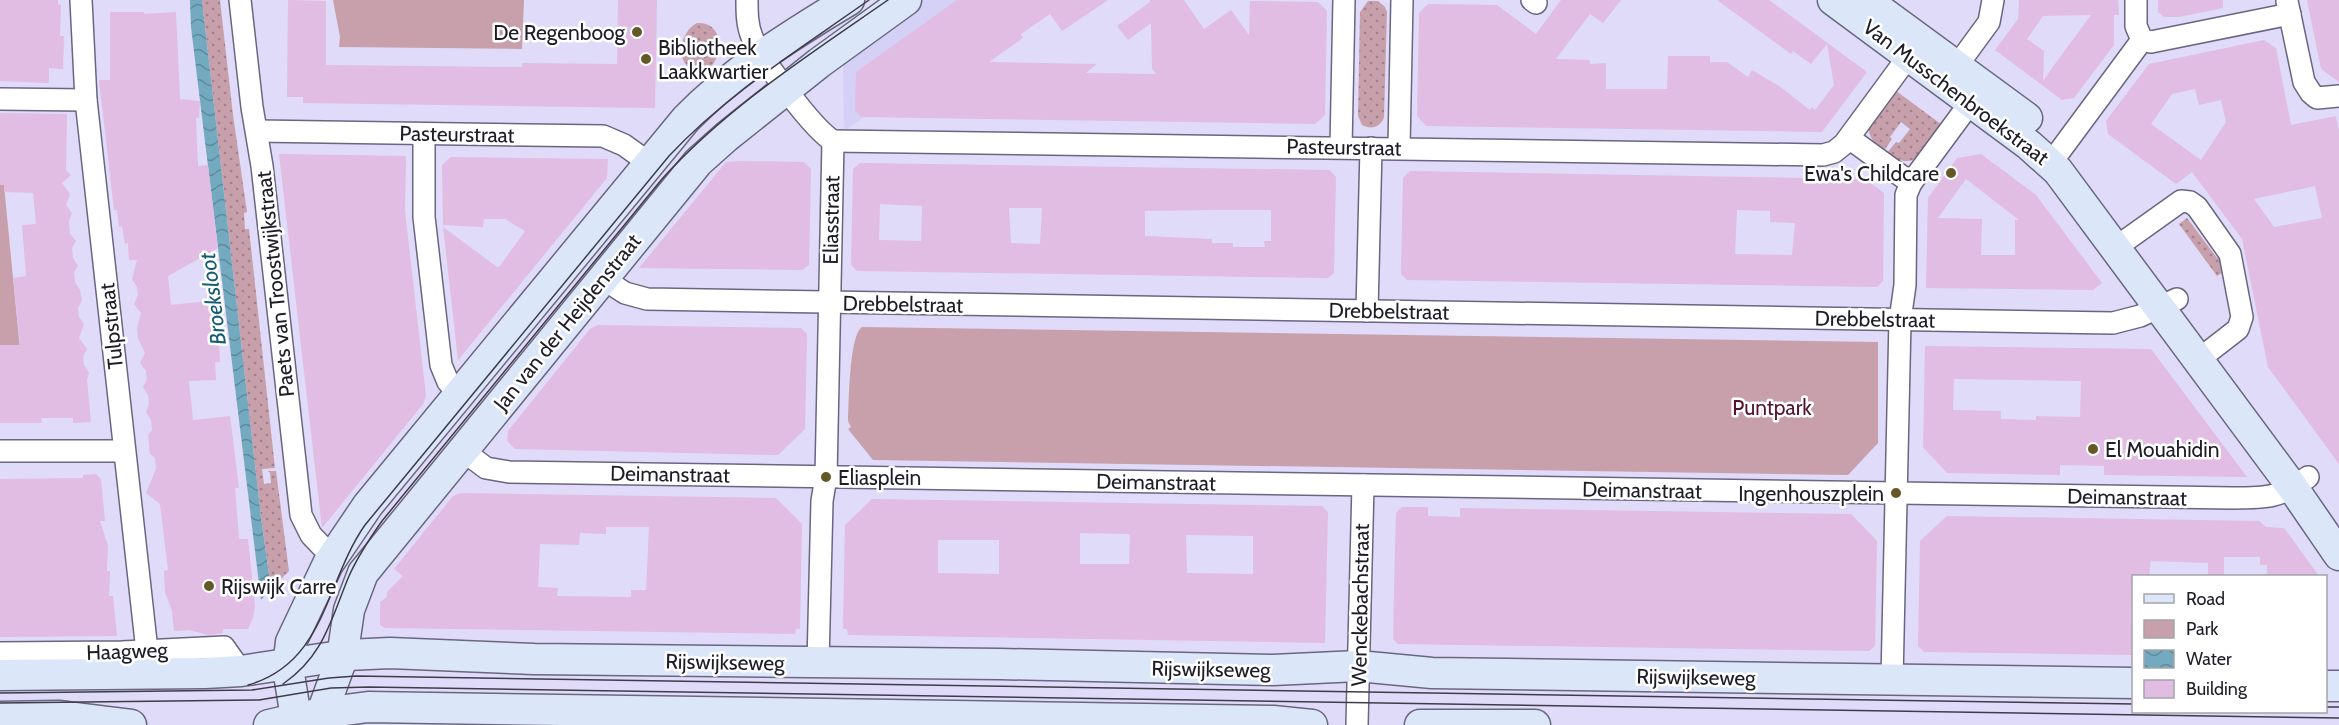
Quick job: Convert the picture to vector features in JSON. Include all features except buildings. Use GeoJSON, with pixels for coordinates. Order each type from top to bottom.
{"type":"FeatureCollection","features":[{"type":"Feature","properties":{"kind":"main road","name":"Jan van der Heijdenstraat"},"geometry":{"type":"LineString","coordinates":[[300,721],[288,664],[293,637],[332,557],[368,505],[695,109],[763,55],[849,0]]}},
{"type":"Feature","properties":{"kind":"main road","name":"Jan van der Heijdenstraat"},"geometry":{"type":"LineString","coordinates":[[300,721],[343,656],[348,610],[360,578],[373,558],[698,162],[828,56],[906,0]]}},
{"type":"Feature","properties":{"kind":"main road","name":"Van Musschenbroekstraat"},"geometry":{"type":"LineString","coordinates":[[1833,0],[1914,48],[1977,94],[2044,131],[2057,155],[2301,483],[2339,555]]}},
{"type":"Feature","properties":{"kind":"main road","name":"Van Musschenbroekstraat"},"geometry":{"type":"LineString","coordinates":[[1866,0],[1914,48]]}},
{"type":"Feature","properties":{"kind":"main road","name":"Van Musschenbroekstraat"},"geometry":{"type":"LineString","coordinates":[[2301,483],[2339,520]]}},
{"type":"Feature","properties":{"kind":"main road","name":"Rijswijkseweg"},"geometry":{"type":"LineString","coordinates":[[288,664],[343,656],[403,653],[534,659],[819,654],[1000,664],[1273,670],[1358,666],[1432,673],[1892,671],[2132,683]]}},
{"type":"Feature","properties":{"kind":"main road","name":"Haagweg"},"geometry":{"type":"LineString","coordinates":[[0,675],[187,674],[241,671],[288,664]]}},
{"type":"Feature","properties":{"kind":"main road"},"geometry":{"type":"LineString","coordinates":[[300,721],[368,707],[819,719],[1273,721],[1312,725]]}},
{"type":"Feature","properties":{"kind":"main road"},"geometry":{"type":"LineString","coordinates":[[0,717],[58,716],[131,725]]}},
{"type":"Feature","properties":{"kind":"main road"},"geometry":{"type":"LineString","coordinates":[[1420,725],[1534,725]]}},
{"type":"Feature","properties":{"kind":"street","name":"Tulpstraat"},"geometry":{"type":"LineString","coordinates":[[81,0],[86,100],[147,651]]}},
{"type":"Feature","properties":{"kind":"street","name":"Paets van Troostwijkstraat"},"geometry":{"type":"LineString","coordinates":[[240,0],[301,515],[311,535],[332,557]]}},
{"type":"Feature","properties":{"kind":"street"},"geometry":{"type":"LineString","coordinates":[[747,0],[749,30],[763,55],[819,130],[833,141]]}},
{"type":"Feature","properties":{"kind":"street"},"geometry":{"type":"LineString","coordinates":[[1341,147],[1344,0]]}},
{"type":"Feature","properties":{"kind":"street"},"geometry":{"type":"LineString","coordinates":[[1399,147],[1402,0]]}},
{"type":"Feature","properties":{"kind":"street"},"geometry":{"type":"LineString","coordinates":[[1951,75],[1989,22],[1992,0]]}},
{"type":"Feature","properties":{"kind":"street"},"geometry":{"type":"LineString","coordinates":[[2136,0],[2136,26],[2142,39],[2151,42],[2163,41],[2288,7],[2308,90],[2317,98],[2339,96]]}},
{"type":"Feature","properties":{"kind":"street"},"geometry":{"type":"LineString","coordinates":[[2057,155],[2142,39]]}},
{"type":"Feature","properties":{"kind":"street"},"geometry":{"type":"LineString","coordinates":[[1911,183],[1849,138],[1914,48]]}},
{"type":"Feature","properties":{"kind":"street"},"geometry":{"type":"LineString","coordinates":[[1892,671],[1900,320],[1905,285],[1906,195],[1911,183],[1977,94]]}},
{"type":"Feature","properties":{"kind":"street"},"geometry":{"type":"LineString","coordinates":[[0,99],[86,100]]}},
{"type":"Feature","properties":{"kind":"street","name":"Pasteurstraat"},"geometry":{"type":"LineString","coordinates":[[257,131],[603,136],[624,145],[649,163]]}},
{"type":"Feature","properties":{"kind":"street"},"geometry":{"type":"LineString","coordinates":[[424,134],[424,217],[441,365],[448,382],[459,394]]}},
{"type":"Feature","properties":{"kind":"street","name":"Pasteurstraat"},"geometry":{"type":"LineString","coordinates":[[833,141],[1399,147],[1819,155],[1838,151],[1849,138]]}},
{"type":"Feature","properties":{"kind":"street","name":"Eliasstraat"},"geometry":{"type":"LineString","coordinates":[[826,477],[833,141]]}},
{"type":"Feature","properties":{"kind":"street"},"geometry":{"type":"LineString","coordinates":[[1367,311],[1371,147]]}},
{"type":"Feature","properties":{"kind":"street"},"geometry":{"type":"LineString","coordinates":[[2123,242],[2181,201],[2190,202],[2197,207],[2230,254],[2242,318],[2238,329],[2206,354]]}},
{"type":"Feature","properties":{"kind":"street","name":"Drebbelstraat"},"geometry":{"type":"LineString","coordinates":[[602,278],[625,293],[642,299],[829,303],[2119,322],[2168,303]]}},
{"type":"Feature","properties":{"kind":"street","name":"Deimanstraat"},"geometry":{"type":"LineString","coordinates":[[462,450],[483,467],[498,471],[826,477],[2240,498],[2273,496],[2301,483]]}},
{"type":"Feature","properties":{"kind":"street"},"geometry":{"type":"LineString","coordinates":[[0,451],[124,451]]}},
{"type":"Feature","properties":{"kind":"street"},"geometry":{"type":"LineString","coordinates":[[819,654],[821,519],[826,477]]}},
{"type":"Feature","properties":{"kind":"street","name":"Wenckebachstraat"},"geometry":{"type":"LineString","coordinates":[[1357,725],[1363,485]]}},
{"type":"Feature","properties":{"kind":"street","name":"Haagweg"},"geometry":{"type":"LineString","coordinates":[[0,653],[147,651],[224,647],[241,671]]}},
{"type":"Feature","properties":{"kind":"shaded area"},"geometry":{"type":"Polygon","coordinates":[[[919,0],[1033,0],[844,131],[843,53],[919,0]]]}},
{"type":"Feature","properties":{"kind":"green space"},"geometry":{"type":"Polygon","coordinates":[[[202,0],[220,0],[247,212],[244,213],[245,229],[249,229],[275,468],[262,469],[264,484],[271,483],[268,471],[276,471],[289,571],[271,589],[261,517],[202,0]]]}},
{"type":"Feature","properties":{"kind":"green space"},"geometry":{"type":"Polygon","coordinates":[[[333,0],[524,0],[522,49],[339,47],[340,37],[333,0]]]}},
{"type":"Feature","properties":{"kind":"green space"},"geometry":{"type":"Polygon","coordinates":[[[1368,1],[1378,1],[1387,12],[1384,117],[1381,123],[1372,127],[1362,125],[1358,116],[1360,12],[1368,1]]]}},
{"type":"Feature","properties":{"kind":"green space"},"geometry":{"type":"Polygon","coordinates":[[[697,23],[708,25],[715,32],[719,41],[715,61],[709,69],[701,72],[692,70],[686,65],[681,52],[687,32],[697,23]]]}},
{"type":"Feature","properties":{"kind":"green space"},"geometry":{"type":"Polygon","coordinates":[[[1892,88],[1945,127],[1927,150],[1914,160],[1897,159],[1887,153],[1910,129],[1901,122],[1890,137],[1892,139],[1884,151],[1875,143],[1870,134],[1868,126],[1892,88]]]}},
{"type":"Feature","properties":{"kind":"green space"},"geometry":{"type":"Polygon","coordinates":[[[0,185],[4,185],[20,350],[0,353],[0,185]]]}},
{"type":"Feature","properties":{"kind":"green space"},"geometry":{"type":"Polygon","coordinates":[[[2187,218],[2217,258],[2219,257],[2223,272],[2217,276],[2179,224],[2187,218]]]}},
{"type":"Feature","properties":{"kind":"green space","name":"Puntpark"},"geometry":{"type":"Polygon","coordinates":[[[862,327],[1878,342],[1878,443],[1848,475],[873,460],[848,429],[851,427],[848,421],[852,356],[854,343],[862,327]]]}},
{"type":"Feature","properties":{"kind":"water"},"geometry":{"type":"Polygon","coordinates":[[[190,0],[202,0],[271,589],[261,600],[191,27],[190,0]]]}},
{"type":"Feature","properties":{"kind":"tram line"},"geometry":{"type":"LineString","coordinates":[[248,685],[274,674],[294,659],[309,640],[321,618],[352,547],[365,525],[669,156],[715,112],[740,92],[869,0]]}},
{"type":"Feature","properties":{"kind":"tram line"},"geometry":{"type":"LineString","coordinates":[[283,684],[308,661],[325,636],[349,576],[364,547],[382,521],[662,179],[687,153],[741,105],[888,0]]}},
{"type":"Feature","properties":{"kind":"tram line"},"geometry":{"type":"LineString","coordinates":[[0,693],[252,690],[356,676],[2132,704]]}},
{"type":"Feature","properties":{"kind":"tram line"},"geometry":{"type":"LineString","coordinates":[[0,703],[259,700],[331,688],[369,687],[2339,718]]}},
{"type":"Feature","properties":{"kind":"tram line"},"geometry":{"type":"LineString","coordinates":[[2327,707],[2339,707]]}},
{"type":"Feature","properties":{"kind":"place","name":"De Regenboog"},"geometry":{"type":"Point","coordinates":[637,32]}},
{"type":"Feature","properties":{"kind":"place","name":"Bibliotheek Laakkwartier"},"geometry":{"type":"Point","coordinates":[646,59]}},
{"type":"Feature","properties":{"kind":"place","name":"Ewa's Childcare"},"geometry":{"type":"Point","coordinates":[1951,173]}},
{"type":"Feature","properties":{"kind":"place","name":"El Mouahidin"},"geometry":{"type":"Point","coordinates":[2093,449]}},
{"type":"Feature","properties":{"kind":"place","name":"Eliasplein"},"geometry":{"type":"Point","coordinates":[826,477]}},
{"type":"Feature","properties":{"kind":"place","name":"Ingenhouszplein"},"geometry":{"type":"Point","coordinates":[1896,493]}},
{"type":"Feature","properties":{"kind":"place","name":"Rijswijk Carre"},"geometry":{"type":"Point","coordinates":[209,586]}},
{"type":"Feature","properties":{"kind":"water label","name":"Broeksloot"},"geometry":{"type":"Point","coordinates":[213,299]}}]}
